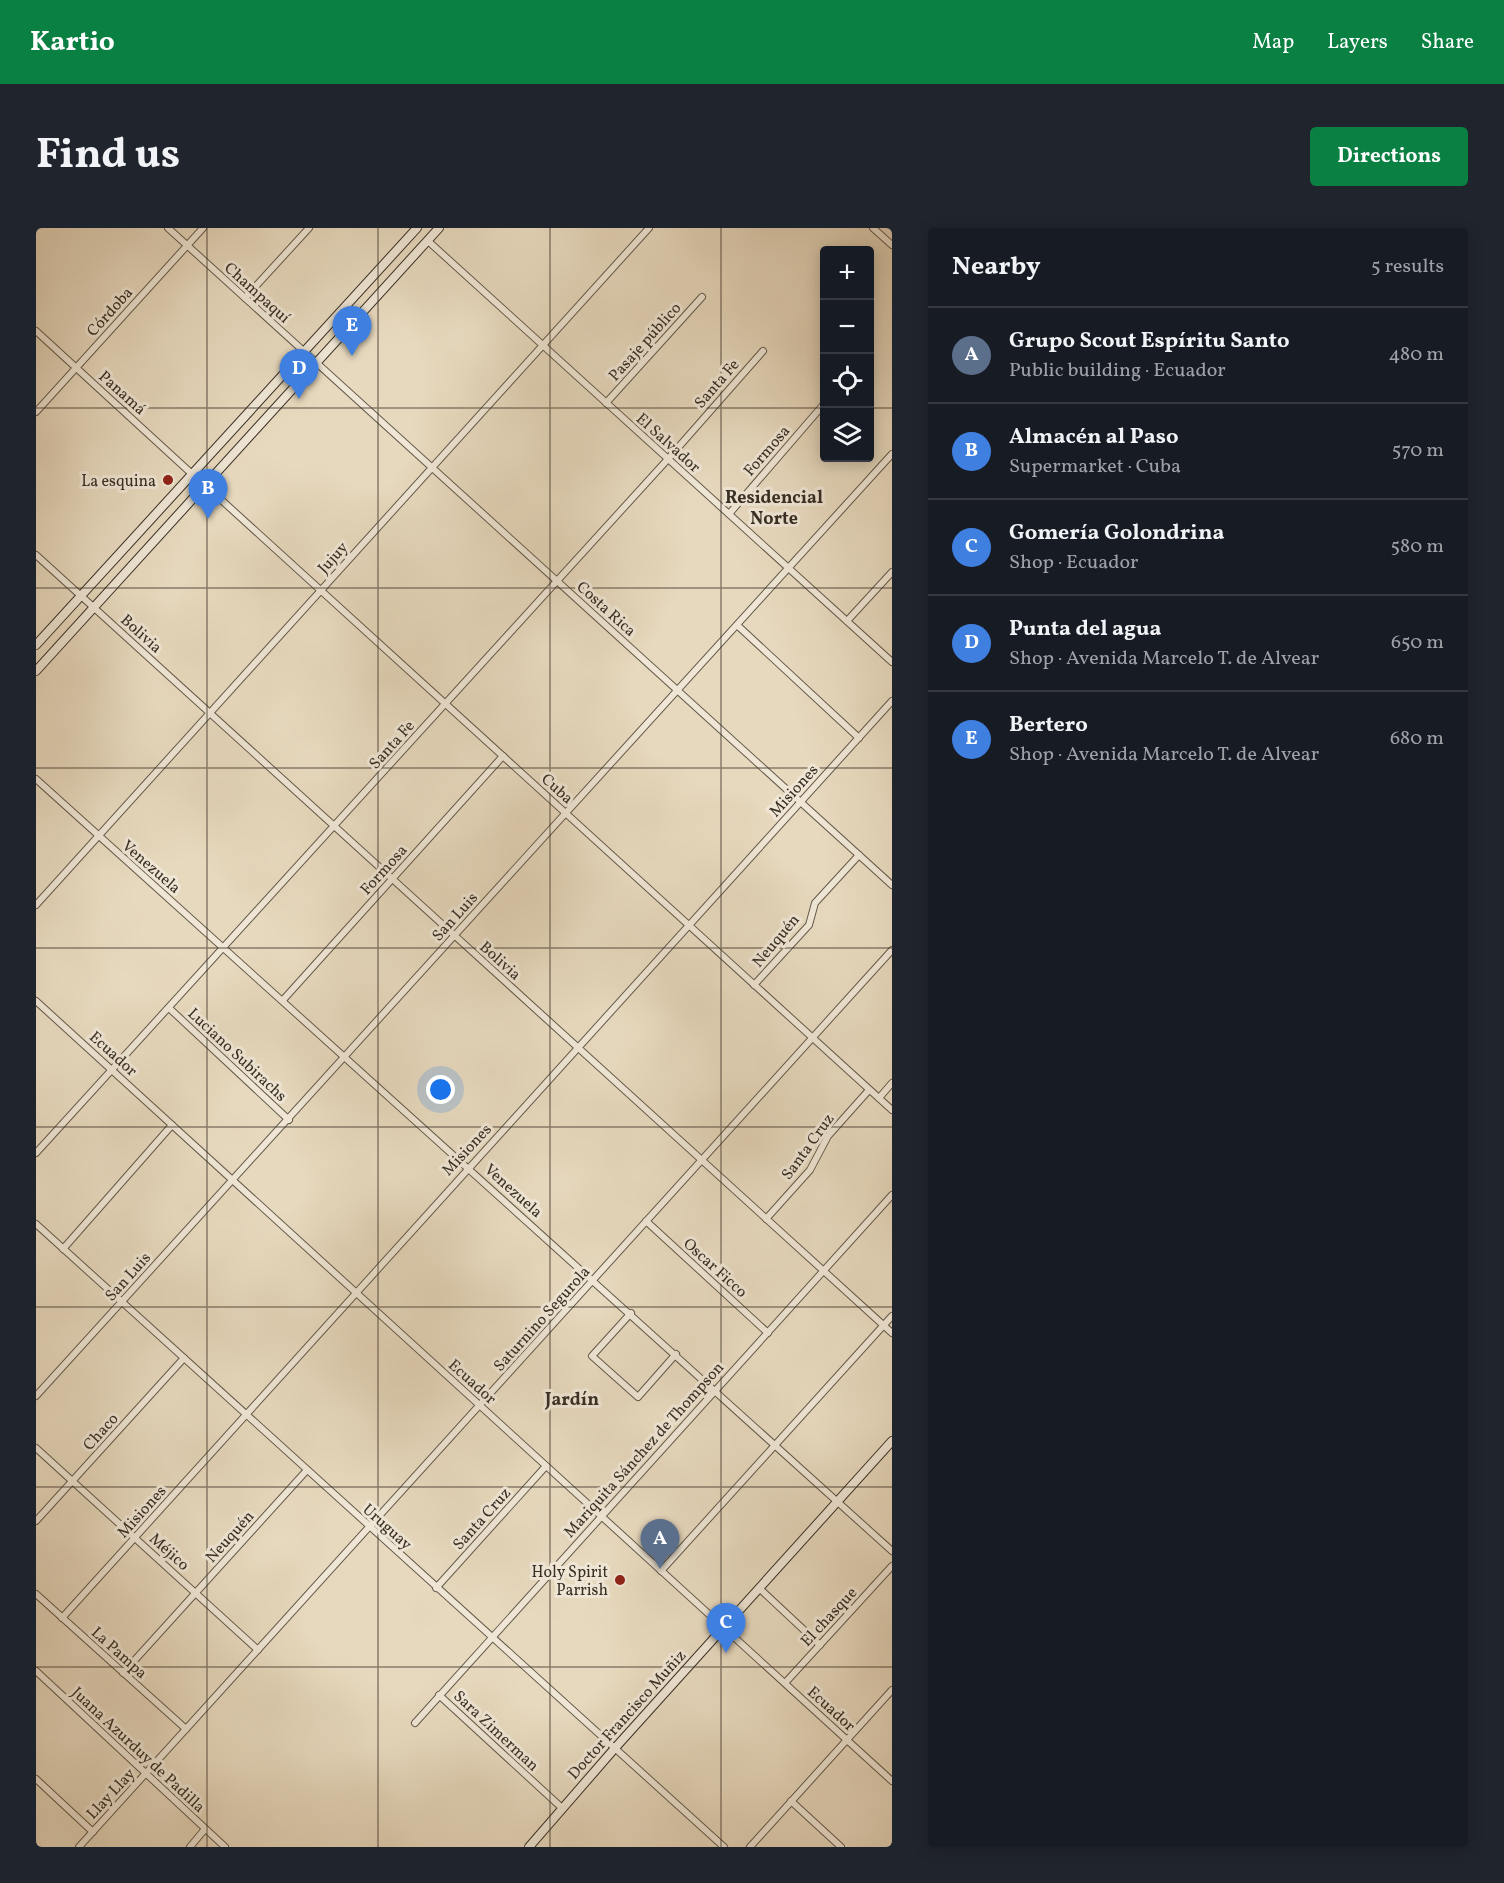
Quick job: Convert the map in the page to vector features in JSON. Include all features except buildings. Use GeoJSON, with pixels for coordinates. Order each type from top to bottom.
{"type":"FeatureCollection","features":[{"type":"Feature","properties":{"kind":"main road"},"geometry":{"type":"LineString","coordinates":[[36,645],[417,228]]}},
{"type":"Feature","properties":{"kind":"main road"},"geometry":{"type":"LineString","coordinates":[[36,671],[439,228]]}},
{"type":"Feature","properties":{"kind":"main road","name":"Doctor Francisco Muñiz"},"geometry":{"type":"LineString","coordinates":[[529,1847],[615,1748],[892,1442]]}},
{"type":"Feature","properties":{"kind":"street","name":"Champaquí"},"geometry":{"type":"LineString","coordinates":[[168,228],[304,352]]}},
{"type":"Feature","properties":{"kind":"street","name":"Córdoba"},"geometry":{"type":"LineString","coordinates":[[36,412],[203,228]]}},
{"type":"Feature","properties":{"kind":"street"},"geometry":{"type":"LineString","coordinates":[[244,298],[309,228]]}},
{"type":"Feature","properties":{"kind":"street","name":"Jujuy"},"geometry":{"type":"LineString","coordinates":[[36,905],[649,228]]}},
{"type":"Feature","properties":{"kind":"street"},"geometry":{"type":"LineString","coordinates":[[873,228],[892,245]]}},
{"type":"Feature","properties":{"kind":"street","name":"El Salvador"},"geometry":{"type":"LineString","coordinates":[[428,241],[892,662]]}},
{"type":"Feature","properties":{"kind":"street","name":"Pasaje público"},"geometry":{"type":"LineString","coordinates":[[606,403],[702,297]]}},
{"type":"Feature","properties":{"kind":"street","name":"Panamá"},"geometry":{"type":"LineString","coordinates":[[36,331],[192,474]]}},
{"type":"Feature","properties":{"kind":"street","name":"Santa Fe"},"geometry":{"type":"LineString","coordinates":[[36,1153],[668,459],[763,351]]}},
{"type":"Feature","properties":{"kind":"street","name":"Costa Rica"},"geometry":{"type":"LineString","coordinates":[[304,352],[892,885]]}},
{"type":"Feature","properties":{"kind":"street","name":"Formosa"},"geometry":{"type":"LineString","coordinates":[[729,514],[822,408]]}},
{"type":"Feature","properties":{"kind":"street","name":"San Luis"},"geometry":{"type":"LineString","coordinates":[[36,1396],[892,454]]}},
{"type":"Feature","properties":{"kind":"street","name":"Cuba"},"geometry":{"type":"LineString","coordinates":[[206,486],[892,1110]]}},
{"type":"Feature","properties":{"kind":"street","name":"Bolivia"},"geometry":{"type":"LineString","coordinates":[[36,555],[892,1333]]}},
{"type":"Feature","properties":{"kind":"street"},"geometry":{"type":"LineString","coordinates":[[847,621],[892,572]]}},
{"type":"Feature","properties":{"kind":"street"},"geometry":{"type":"LineString","coordinates":[[738,625],[859,738]]}},
{"type":"Feature","properties":{"kind":"street","name":"Misiones"},"geometry":{"type":"LineString","coordinates":[[62,1618],[892,701]]}},
{"type":"Feature","properties":{"kind":"street","name":"Formosa"},"geometry":{"type":"LineString","coordinates":[[283,1000],[503,756]]}},
{"type":"Feature","properties":{"kind":"street","name":"Venezuela"},"geometry":{"type":"LineString","coordinates":[[36,779],[716,1389],[892,1551]]}},
{"type":"Feature","properties":{"kind":"street","name":"Neuquén"},"geometry":{"type":"LineString","coordinates":[[754,985],[809,925],[815,903],[859,855]]}},
{"type":"Feature","properties":{"kind":"street","name":"Saturnino Segurola"},"geometry":{"type":"LineString","coordinates":[[186,1729],[892,950]]}},
{"type":"Feature","properties":{"kind":"street","name":"Ecuador"},"geometry":{"type":"LineString","coordinates":[[36,1001],[892,1781]]}},
{"type":"Feature","properties":{"kind":"street","name":"Luciano Subirachs"},"geometry":{"type":"LineString","coordinates":[[169,1008],[289,1120]]}},
{"type":"Feature","properties":{"kind":"street"},"geometry":{"type":"LineString","coordinates":[[879,1098],[892,1083]]}},
{"type":"Feature","properties":{"kind":"street","name":"Santa Cruz"},"geometry":{"type":"LineString","coordinates":[[766,1219],[810,1170],[828,1136],[870,1090]]}},
{"type":"Feature","properties":{"kind":"street"},"geometry":{"type":"LineString","coordinates":[[63,1249],[172,1125]]}},
{"type":"Feature","properties":{"kind":"street","name":"Mariquita Sánchez de Thompson"},"geometry":{"type":"LineString","coordinates":[[415,1723],[892,1195]]}},
{"type":"Feature","properties":{"kind":"street","name":"Oscar Ficco"},"geometry":{"type":"LineString","coordinates":[[646,1221],[768,1333]]}},
{"type":"Feature","properties":{"kind":"street","name":"Uruguay"},"geometry":{"type":"LineString","coordinates":[[36,1224],[724,1847]]}},
{"type":"Feature","properties":{"kind":"street"},"geometry":{"type":"LineString","coordinates":[[631,1313],[592,1356],[638,1397],[675,1354]]}},
{"type":"Feature","properties":{"kind":"street"},"geometry":{"type":"LineString","coordinates":[[661,1570],[892,1317]]}},
{"type":"Feature","properties":{"kind":"street","name":"Chaco"},"geometry":{"type":"LineString","coordinates":[[36,1521],[184,1358]]}},
{"type":"Feature","properties":{"kind":"street","name":"Méjico"},"geometry":{"type":"LineString","coordinates":[[36,1448],[258,1650]]}},
{"type":"Feature","properties":{"kind":"street","name":"Santa Cruz"},"geometry":{"type":"LineString","coordinates":[[436,1588],[546,1466]]}},
{"type":"Feature","properties":{"kind":"street","name":"Neuquén"},"geometry":{"type":"LineString","coordinates":[[123,1673],[307,1470]]}},
{"type":"Feature","properties":{"kind":"street","name":"El chasque"},"geometry":{"type":"LineString","coordinates":[[785,1683],[892,1566]]}},
{"type":"Feature","properties":{"kind":"street"},"geometry":{"type":"LineString","coordinates":[[759,1588],[820,1645]]}},
{"type":"Feature","properties":{"kind":"street","name":"La Pampa"},"geometry":{"type":"LineString","coordinates":[[36,1594],[186,1729]]}},
{"type":"Feature","properties":{"kind":"street","name":"Juana Azurduy de Padilla"},"geometry":{"type":"LineString","coordinates":[[36,1671],[225,1847]]}},
{"type":"Feature","properties":{"kind":"street"},"geometry":{"type":"LineString","coordinates":[[750,1847],[892,1690]]}},
{"type":"Feature","properties":{"kind":"street","name":"Sara Zimerman"},"geometry":{"type":"LineString","coordinates":[[439,1695],[562,1808]]}},
{"type":"Feature","properties":{"kind":"street","name":"Llay Llay"},"geometry":{"type":"LineString","coordinates":[[79,1847],[186,1729]]}},
{"type":"Feature","properties":{"kind":"street"},"geometry":{"type":"LineString","coordinates":[[36,1779],[93,1832]]}},
{"type":"Feature","properties":{"kind":"street"},"geometry":{"type":"LineString","coordinates":[[791,1802],[841,1847]]}},
{"type":"Feature","properties":{"kind":"street"},"geometry":{"type":"LineString","coordinates":[[189,1847],[205,1829]]}},
{"type":"Feature","properties":{"kind":"place","name":"Bertero"},"geometry":{"type":"Point","coordinates":[352,356]}},
{"type":"Feature","properties":{"kind":"place","name":"Punta del agua"},"geometry":{"type":"Point","coordinates":[299,399]}},
{"type":"Feature","properties":{"kind":"place","name":"La esquina"},"geometry":{"type":"Point","coordinates":[168,480]}},
{"type":"Feature","properties":{"kind":"place","name":"Almacén al Paso"},"geometry":{"type":"Point","coordinates":[208,519]}},
{"type":"Feature","properties":{"kind":"place","name":"Grupo Scout Espíritu Santo"},"geometry":{"type":"Point","coordinates":[660,1569]}},
{"type":"Feature","properties":{"kind":"place","name":"Holy Spirit Parrish"},"geometry":{"type":"Point","coordinates":[620,1580]}},
{"type":"Feature","properties":{"kind":"place","name":"Gomería Golondrina"},"geometry":{"type":"Point","coordinates":[726,1653]}},
{"type":"Feature","properties":{"kind":"district","name":"Residencial Norte"},"geometry":{"type":"Point","coordinates":[774,507]}},
{"type":"Feature","properties":{"kind":"district","name":"Jardín"},"geometry":{"type":"Point","coordinates":[572,1399]}}]}
